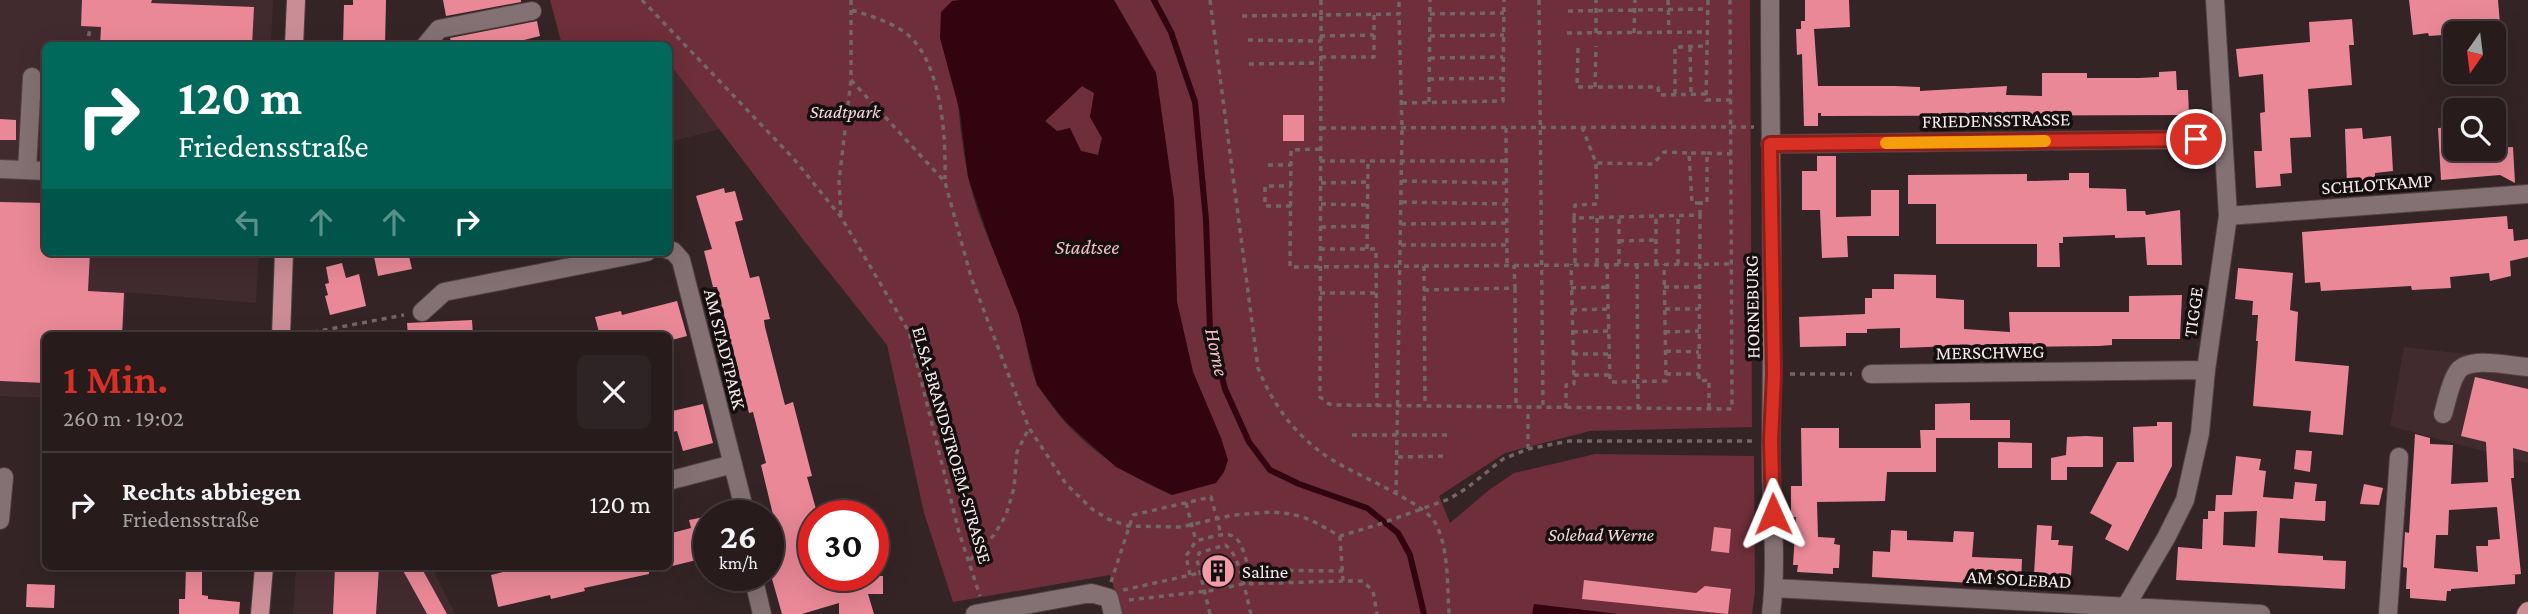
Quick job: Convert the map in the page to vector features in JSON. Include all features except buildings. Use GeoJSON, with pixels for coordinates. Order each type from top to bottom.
{"type":"FeatureCollection","features":[{"type":"Feature","properties":{"kind":"main road"},"geometry":{"type":"LineString","coordinates":[[294,42],[296,0]]}},
{"type":"Feature","properties":{"kind":"main road"},"geometry":{"type":"LineString","coordinates":[[281,332],[284,256]]}},
{"type":"Feature","properties":{"kind":"main road"},"geometry":{"type":"LineString","coordinates":[[260,614],[264,570]]}},
{"type":"Feature","properties":{"kind":"street","name":"HORNEBURG"},"geometry":{"type":"LineString","coordinates":[[1770,0],[1774,374],[1771,441],[1774,588],[1772,614]]}},
{"type":"Feature","properties":{"kind":"street","name":"TIGGE"},"geometry":{"type":"LineString","coordinates":[[2125,610],[2185,500],[2200,433],[2206,370],[2228,216],[2215,0]]}},
{"type":"Feature","properties":{"kind":"street"},"geometry":{"type":"LineString","coordinates":[[428,42],[439,29],[533,10]]}},
{"type":"Feature","properties":{"kind":"street"},"geometry":{"type":"LineString","coordinates":[[27,170],[33,76]]}},
{"type":"Feature","properties":{"kind":"street","name":"FRIEDENSSTRASSE"},"geometry":{"type":"LineString","coordinates":[[1770,136],[2223,139]]}},
{"type":"Feature","properties":{"kind":"street"},"geometry":{"type":"LineString","coordinates":[[0,169],[42,171]]}},
{"type":"Feature","properties":{"kind":"street","name":"SCHLOTKAMP"},"geometry":{"type":"LineString","coordinates":[[2228,216],[2528,194]]}},
{"type":"Feature","properties":{"kind":"street","name":"AM STADTPARK"},"geometry":{"type":"LineString","coordinates":[[672,251],[681,260],[742,500]]}},
{"type":"Feature","properties":{"kind":"street"},"geometry":{"type":"LineString","coordinates":[[422,312],[444,292],[628,256]]}},
{"type":"Feature","properties":{"kind":"street"},"geometry":{"type":"LineString","coordinates":[[2443,414],[2457,372],[2466,364],[2486,363],[2528,368]]}},
{"type":"Feature","properties":{"kind":"street","name":"MERSCHWEG"},"geometry":{"type":"LineString","coordinates":[[1871,374],[2206,370]]}},
{"type":"Feature","properties":{"kind":"street"},"geometry":{"type":"LineString","coordinates":[[2388,614],[2399,457]]}},
{"type":"Feature","properties":{"kind":"street"},"geometry":{"type":"LineString","coordinates":[[672,480],[733,464]]}},
{"type":"Feature","properties":{"kind":"street"},"geometry":{"type":"LineString","coordinates":[[0,520],[4,477]]}},
{"type":"Feature","properties":{"kind":"street","name":"AM SOLEBAD"},"geometry":{"type":"LineString","coordinates":[[1774,588],[2125,610],[2261,614]]}},
{"type":"Feature","properties":{"kind":"street"},"geometry":{"type":"LineString","coordinates":[[757,591],[762,614]]}},
{"type":"Feature","properties":{"kind":"street"},"geometry":{"type":"LineString","coordinates":[[980,613],[1091,593],[1111,606]]}},
{"type":"Feature","properties":{"kind":"path","name":"ELSA-BRANDSTROEM-STRASSE"},"geometry":{"type":"LineString","coordinates":[[642,0],[794,159],[841,217],[909,332],[956,520],[970,561],[980,613]]}},
{"type":"Feature","properties":{"kind":"path"},"geometry":{"type":"LineString","coordinates":[[841,217],[839,181],[851,80],[851,0]]}},
{"type":"Feature","properties":{"kind":"path"},"geometry":{"type":"LineString","coordinates":[[1210,0],[1258,368],[1284,417],[1312,445],[1331,459],[1419,508],[1435,522],[1444,552],[1449,614]]}},
{"type":"Feature","properties":{"kind":"path"},"geometry":{"type":"LineString","coordinates":[[1321,0],[1320,397],[1324,401],[1335,405],[1377,406],[1732,409],[1730,0]]}},
{"type":"Feature","properties":{"kind":"path"},"geometry":{"type":"LineString","coordinates":[[1396,495],[1402,202],[1399,0]]}},
{"type":"Feature","properties":{"kind":"path"},"geometry":{"type":"LineString","coordinates":[[1429,102],[1430,0]]}},
{"type":"Feature","properties":{"kind":"path"},"geometry":{"type":"LineString","coordinates":[[1402,103],[1503,102],[1504,0]]}},
{"type":"Feature","properties":{"kind":"path"},"geometry":{"type":"LineString","coordinates":[[1539,0],[1543,408]]}},
{"type":"Feature","properties":{"kind":"path"},"geometry":{"type":"LineString","coordinates":[[1596,0],[1596,33]]}},
{"type":"Feature","properties":{"kind":"path"},"geometry":{"type":"LineString","coordinates":[[1634,33],[1635,0]]}},
{"type":"Feature","properties":{"kind":"path"},"geometry":{"type":"LineString","coordinates":[[1668,0],[1669,32]]}},
{"type":"Feature","properties":{"kind":"path"},"geometry":{"type":"LineString","coordinates":[[1708,0],[1706,100],[1731,100]]}},
{"type":"Feature","properties":{"kind":"path"},"geometry":{"type":"LineString","coordinates":[[1568,11],[1707,9]]}},
{"type":"Feature","properties":{"kind":"path"},"geometry":{"type":"LineString","coordinates":[[852,10],[890,24],[907,34],[923,51],[934,82],[944,125],[945,181],[971,277],[1029,428],[1066,484],[1092,509],[1108,519],[1128,526],[1192,526],[1233,515],[1272,512],[1311,520],[1340,536],[1449,499],[1468,488],[1503,459],[1528,449],[1569,441],[1771,441]]}},
{"type":"Feature","properties":{"kind":"path"},"geometry":{"type":"LineString","coordinates":[[1430,14],[1504,13]]}},
{"type":"Feature","properties":{"kind":"path"},"geometry":{"type":"LineString","coordinates":[[1249,64],[1374,57],[1374,15]]}},
{"type":"Feature","properties":{"kind":"path"},"geometry":{"type":"LineString","coordinates":[[1242,16],[1399,15]]}},
{"type":"Feature","properties":{"kind":"path"},"geometry":{"type":"LineString","coordinates":[[88,42],[90,28]]}},
{"type":"Feature","properties":{"kind":"path"},"geometry":{"type":"LineString","coordinates":[[1567,33],[1707,32]]}},
{"type":"Feature","properties":{"kind":"path"},"geometry":{"type":"LineString","coordinates":[[1248,40],[1374,35]]}},
{"type":"Feature","properties":{"kind":"path"},"geometry":{"type":"LineString","coordinates":[[1430,36],[1504,35]]}},
{"type":"Feature","properties":{"kind":"path"},"geometry":{"type":"LineString","coordinates":[[1595,87],[1596,46]]}},
{"type":"Feature","properties":{"kind":"path"},"geometry":{"type":"LineString","coordinates":[[1690,46],[1691,94]]}},
{"type":"Feature","properties":{"kind":"path"},"geometry":{"type":"LineString","coordinates":[[1675,94],[1675,47],[1707,46]]}},
{"type":"Feature","properties":{"kind":"path"},"geometry":{"type":"LineString","coordinates":[[1578,48],[1577,87],[1658,87],[1659,94],[1706,94]]}},
{"type":"Feature","properties":{"kind":"path"},"geometry":{"type":"LineString","coordinates":[[1430,58],[1503,57]]}},
{"type":"Feature","properties":{"kind":"path"},"geometry":{"type":"LineString","coordinates":[[1429,79],[1503,78]]}},
{"type":"Feature","properties":{"kind":"path"},"geometry":{"type":"LineString","coordinates":[[851,80],[945,181]]}},
{"type":"Feature","properties":{"kind":"path"},"geometry":{"type":"LineString","coordinates":[[1566,408],[1566,385],[1574,384],[1571,288],[1575,205],[1597,204],[1596,163],[1582,127]]}},
{"type":"Feature","properties":{"kind":"path"},"geometry":{"type":"LineString","coordinates":[[1320,128],[1731,127],[1770,136]]}},
{"type":"Feature","properties":{"kind":"path"},"geometry":{"type":"LineString","coordinates":[[1506,128],[1507,265]]}},
{"type":"Feature","properties":{"kind":"path"},"geometry":{"type":"LineString","coordinates":[[1320,149],[1291,150],[1290,267],[1732,264]]}},
{"type":"Feature","properties":{"kind":"path"},"geometry":{"type":"LineString","coordinates":[[1596,163],[1653,164],[1664,152],[1732,154]]}},
{"type":"Feature","properties":{"kind":"path"},"geometry":{"type":"LineString","coordinates":[[1689,153],[1692,203],[1707,203],[1707,153]]}},
{"type":"Feature","properties":{"kind":"path"},"geometry":{"type":"LineString","coordinates":[[1320,161],[1505,160]]}},
{"type":"Feature","properties":{"kind":"path"},"geometry":{"type":"LineString","coordinates":[[1367,249],[1368,161]]}},
{"type":"Feature","properties":{"kind":"path"},"geometry":{"type":"LineString","coordinates":[[1268,165],[1291,165]]}},
{"type":"Feature","properties":{"kind":"path"},"geometry":{"type":"LineString","coordinates":[[1402,181],[1506,183]]}},
{"type":"Feature","properties":{"kind":"path"},"geometry":{"type":"LineString","coordinates":[[1320,183],[1368,182]]}},
{"type":"Feature","properties":{"kind":"path"},"geometry":{"type":"LineString","coordinates":[[1290,206],[1265,206],[1265,186],[1291,186]]}},
{"type":"Feature","properties":{"kind":"path"},"geometry":{"type":"LineString","coordinates":[[1402,202],[1506,204]]}},
{"type":"Feature","properties":{"kind":"path"},"geometry":{"type":"LineString","coordinates":[[1700,203],[1699,381],[1709,380],[1709,409]]}},
{"type":"Feature","properties":{"kind":"path"},"geometry":{"type":"LineString","coordinates":[[1320,204],[1368,205]]}},
{"type":"Feature","properties":{"kind":"path"},"geometry":{"type":"LineString","coordinates":[[1574,218],[1700,215]]}},
{"type":"Feature","properties":{"kind":"path"},"geometry":{"type":"LineString","coordinates":[[1656,216],[1656,264]]}},
{"type":"Feature","properties":{"kind":"path"},"geometry":{"type":"LineString","coordinates":[[1678,216],[1678,264]]}},
{"type":"Feature","properties":{"kind":"path"},"geometry":{"type":"LineString","coordinates":[[1619,217],[1619,264]]}},
{"type":"Feature","properties":{"kind":"path"},"geometry":{"type":"LineString","coordinates":[[1597,218],[1597,264]]}},
{"type":"Feature","properties":{"kind":"path"},"geometry":{"type":"LineString","coordinates":[[1401,225],[1507,223]]}},
{"type":"Feature","properties":{"kind":"path"},"geometry":{"type":"LineString","coordinates":[[1320,227],[1368,226]]}},
{"type":"Feature","properties":{"kind":"path"},"geometry":{"type":"LineString","coordinates":[[1619,241],[1656,240]]}},
{"type":"Feature","properties":{"kind":"path"},"geometry":{"type":"LineString","coordinates":[[1401,245],[1507,245]]}},
{"type":"Feature","properties":{"kind":"path"},"geometry":{"type":"LineString","coordinates":[[1320,249],[1376,249],[1377,406]]}},
{"type":"Feature","properties":{"kind":"path"},"geometry":{"type":"LineString","coordinates":[[1607,264],[1610,382],[1638,382],[1666,381],[1664,264]]}},
{"type":"Feature","properties":{"kind":"path"},"geometry":{"type":"LineString","coordinates":[[1637,264],[1638,408]]}},
{"type":"Feature","properties":{"kind":"path"},"geometry":{"type":"LineString","coordinates":[[1514,265],[1516,407]]}},
{"type":"Feature","properties":{"kind":"path"},"geometry":{"type":"LineString","coordinates":[[1424,267],[1425,406]]}},
{"type":"Feature","properties":{"kind":"path"},"geometry":{"type":"LineString","coordinates":[[1571,288],[1608,287]]}},
{"type":"Feature","properties":{"kind":"path"},"geometry":{"type":"LineString","coordinates":[[1664,287],[1700,287]]}},
{"type":"Feature","properties":{"kind":"path"},"geometry":{"type":"LineString","coordinates":[[1424,290],[1515,288]]}},
{"type":"Feature","properties":{"kind":"path"},"geometry":{"type":"LineString","coordinates":[[1320,293],[1377,293]]}},
{"type":"Feature","properties":{"kind":"path"},"geometry":{"type":"LineString","coordinates":[[1572,310],[1608,309]]}},
{"type":"Feature","properties":{"kind":"path"},"geometry":{"type":"LineString","coordinates":[[1665,309],[1699,309]]}},
{"type":"Feature","properties":{"kind":"path"},"geometry":{"type":"LineString","coordinates":[[314,332],[422,312]]}},
{"type":"Feature","properties":{"kind":"path"},"geometry":{"type":"LineString","coordinates":[[1573,332],[1609,331]]}},
{"type":"Feature","properties":{"kind":"path"},"geometry":{"type":"LineString","coordinates":[[1665,332],[1699,331]]}},
{"type":"Feature","properties":{"kind":"path"},"geometry":{"type":"LineString","coordinates":[[1665,351],[1699,352]]}},
{"type":"Feature","properties":{"kind":"path"},"geometry":{"type":"LineString","coordinates":[[1573,354],[1609,354]]}},
{"type":"Feature","properties":{"kind":"path"},"geometry":{"type":"LineString","coordinates":[[1666,374],[1699,374]]}},
{"type":"Feature","properties":{"kind":"path"},"geometry":{"type":"LineString","coordinates":[[1774,374],[1871,374]]}},
{"type":"Feature","properties":{"kind":"path"},"geometry":{"type":"LineString","coordinates":[[1574,375],[1610,375]]}},
{"type":"Feature","properties":{"kind":"path"},"geometry":{"type":"LineString","coordinates":[[1528,407],[1528,449]]}},
{"type":"Feature","properties":{"kind":"path"},"geometry":{"type":"LineString","coordinates":[[970,561],[994,534],[1006,515],[1014,488],[1017,452],[1029,428]]}},
{"type":"Feature","properties":{"kind":"path"},"geometry":{"type":"LineString","coordinates":[[1352,435],[1448,435]]}},
{"type":"Feature","properties":{"kind":"path"},"geometry":{"type":"LineString","coordinates":[[1398,457],[1447,456]]}},
{"type":"Feature","properties":{"kind":"path"},"geometry":{"type":"LineString","coordinates":[[1111,606],[1112,575],[1133,515],[1211,497],[1221,534]]}},
{"type":"Feature","properties":{"kind":"path"},"geometry":{"type":"LineString","coordinates":[[1186,503],[1196,541]]}},
{"type":"Feature","properties":{"kind":"path"},"geometry":{"type":"LineString","coordinates":[[1190,575],[1186,556],[1196,541],[1221,534],[1233,536],[1242,543],[1249,570]]}},
{"type":"Feature","properties":{"kind":"path"},"geometry":{"type":"LineString","coordinates":[[1340,536],[1343,581]]}},
{"type":"Feature","properties":{"kind":"path"},"geometry":{"type":"LineString","coordinates":[[1210,614],[1197,560],[1199,552],[1226,544],[1232,548],[1251,614]]}},
{"type":"Feature","properties":{"kind":"path"},"geometry":{"type":"LineString","coordinates":[[1239,573],[1249,570],[1343,571]]}},
{"type":"Feature","properties":{"kind":"path"},"geometry":{"type":"LineString","coordinates":[[1111,606],[1123,590],[1200,573]]}},
{"type":"Feature","properties":{"kind":"path"},"geometry":{"type":"LineString","coordinates":[[1229,587],[1242,584],[1363,581],[1373,591],[1377,614]]}},
{"type":"Feature","properties":{"kind":"path"},"geometry":{"type":"LineString","coordinates":[[1111,606],[1129,600],[1216,590]]}},
{"type":"Feature","properties":{"kind":"shaded area"},"geometry":{"type":"Polygon","coordinates":[[[0,0],[273,0],[271,42],[42,42],[42,256],[259,256],[256,303],[126,292],[123,332],[42,332],[42,398],[0,396],[0,0]]]}},
{"type":"Feature","properties":{"kind":"shaded area"},"geometry":{"type":"Polygon","coordinates":[[[672,67],[720,129],[672,141],[672,67]]]}},
{"type":"Feature","properties":{"kind":"shaded area"},"geometry":{"type":"Polygon","coordinates":[[[2404,347],[2528,361],[2528,463],[2390,426],[2404,347]]]}},
{"type":"Feature","properties":{"kind":"shaded area"},"geometry":{"type":"Polygon","coordinates":[[[296,570],[433,570],[455,614],[293,614],[296,570]]]}},
{"type":"Feature","properties":{"kind":"green space"},"geometry":{"type":"Polygon","coordinates":[[[550,0],[962,0],[952,1],[959,111],[968,176],[978,212],[1019,315],[1036,380],[1051,405],[1080,438],[1133,476],[1172,495],[1221,438],[1193,372],[1177,302],[1174,201],[1156,73],[1114,0],[1750,0],[1752,427],[1590,431],[1505,453],[1439,496],[1450,523],[1514,473],[1595,454],[1754,456],[1755,592],[1752,614],[1122,614],[1110,575],[953,602],[924,513],[887,345],[672,67],[672,42],[561,42],[550,0]]]}},
{"type":"Feature","properties":{"kind":"green space"},"geometry":{"type":"Polygon","coordinates":[[[1082,86],[1095,93],[1090,117],[1102,138],[1098,155],[1081,151],[1045,121],[1082,86]]]}},
{"type":"Feature","properties":{"kind":"water","name":"Stadtsee"},"geometry":{"type":"Polygon","coordinates":[[[1114,0],[1156,73],[1174,201],[1177,302],[1193,372],[1228,460],[1216,483],[1172,495],[1116,467],[1065,421],[1037,385],[1019,315],[968,177],[960,112],[940,38],[941,12],[952,1],[1114,0]],[[1082,86],[1045,121],[1057,131],[1070,128],[1081,151],[1098,155],[1102,138],[1090,117],[1094,93],[1082,86]]]}},
{"type":"Feature","properties":{"kind":"water"},"geometry":{"type":"Polygon","coordinates":[[[1534,604],[1618,614],[1532,614],[1534,604]]]}},
{"type":"Feature","properties":{"kind":"waterway","name":"Horne"},"geometry":{"type":"LineString","coordinates":[[1154,0],[1171,32],[1195,102],[1206,220],[1210,330],[1225,389],[1249,442],[1270,470],[1299,484],[1367,508],[1398,533],[1410,555],[1424,614]]}},
{"type":"Feature","properties":{"kind":"slow traffic"},"geometry":{"type":"LineString","coordinates":[[1886,143],[2045,141]]}},
{"type":"Feature","properties":{"kind":"place","name":"Saline"},"geometry":{"type":"Point","coordinates":[1218,571]}},
{"type":"Feature","properties":{"kind":"route"},"geometry":{"type":"LineString","coordinates":[[1773,514],[1771,441],[1774,374],[1770,144],[2196,139]]}},
{"type":"Feature","properties":{"kind":"park label","name":"Stadtpark"},"geometry":{"type":"Point","coordinates":[845,111]}},
{"type":"Feature","properties":{"kind":"park label","name":"Solebad Werne"},"geometry":{"type":"Point","coordinates":[1601,534]}}]}
